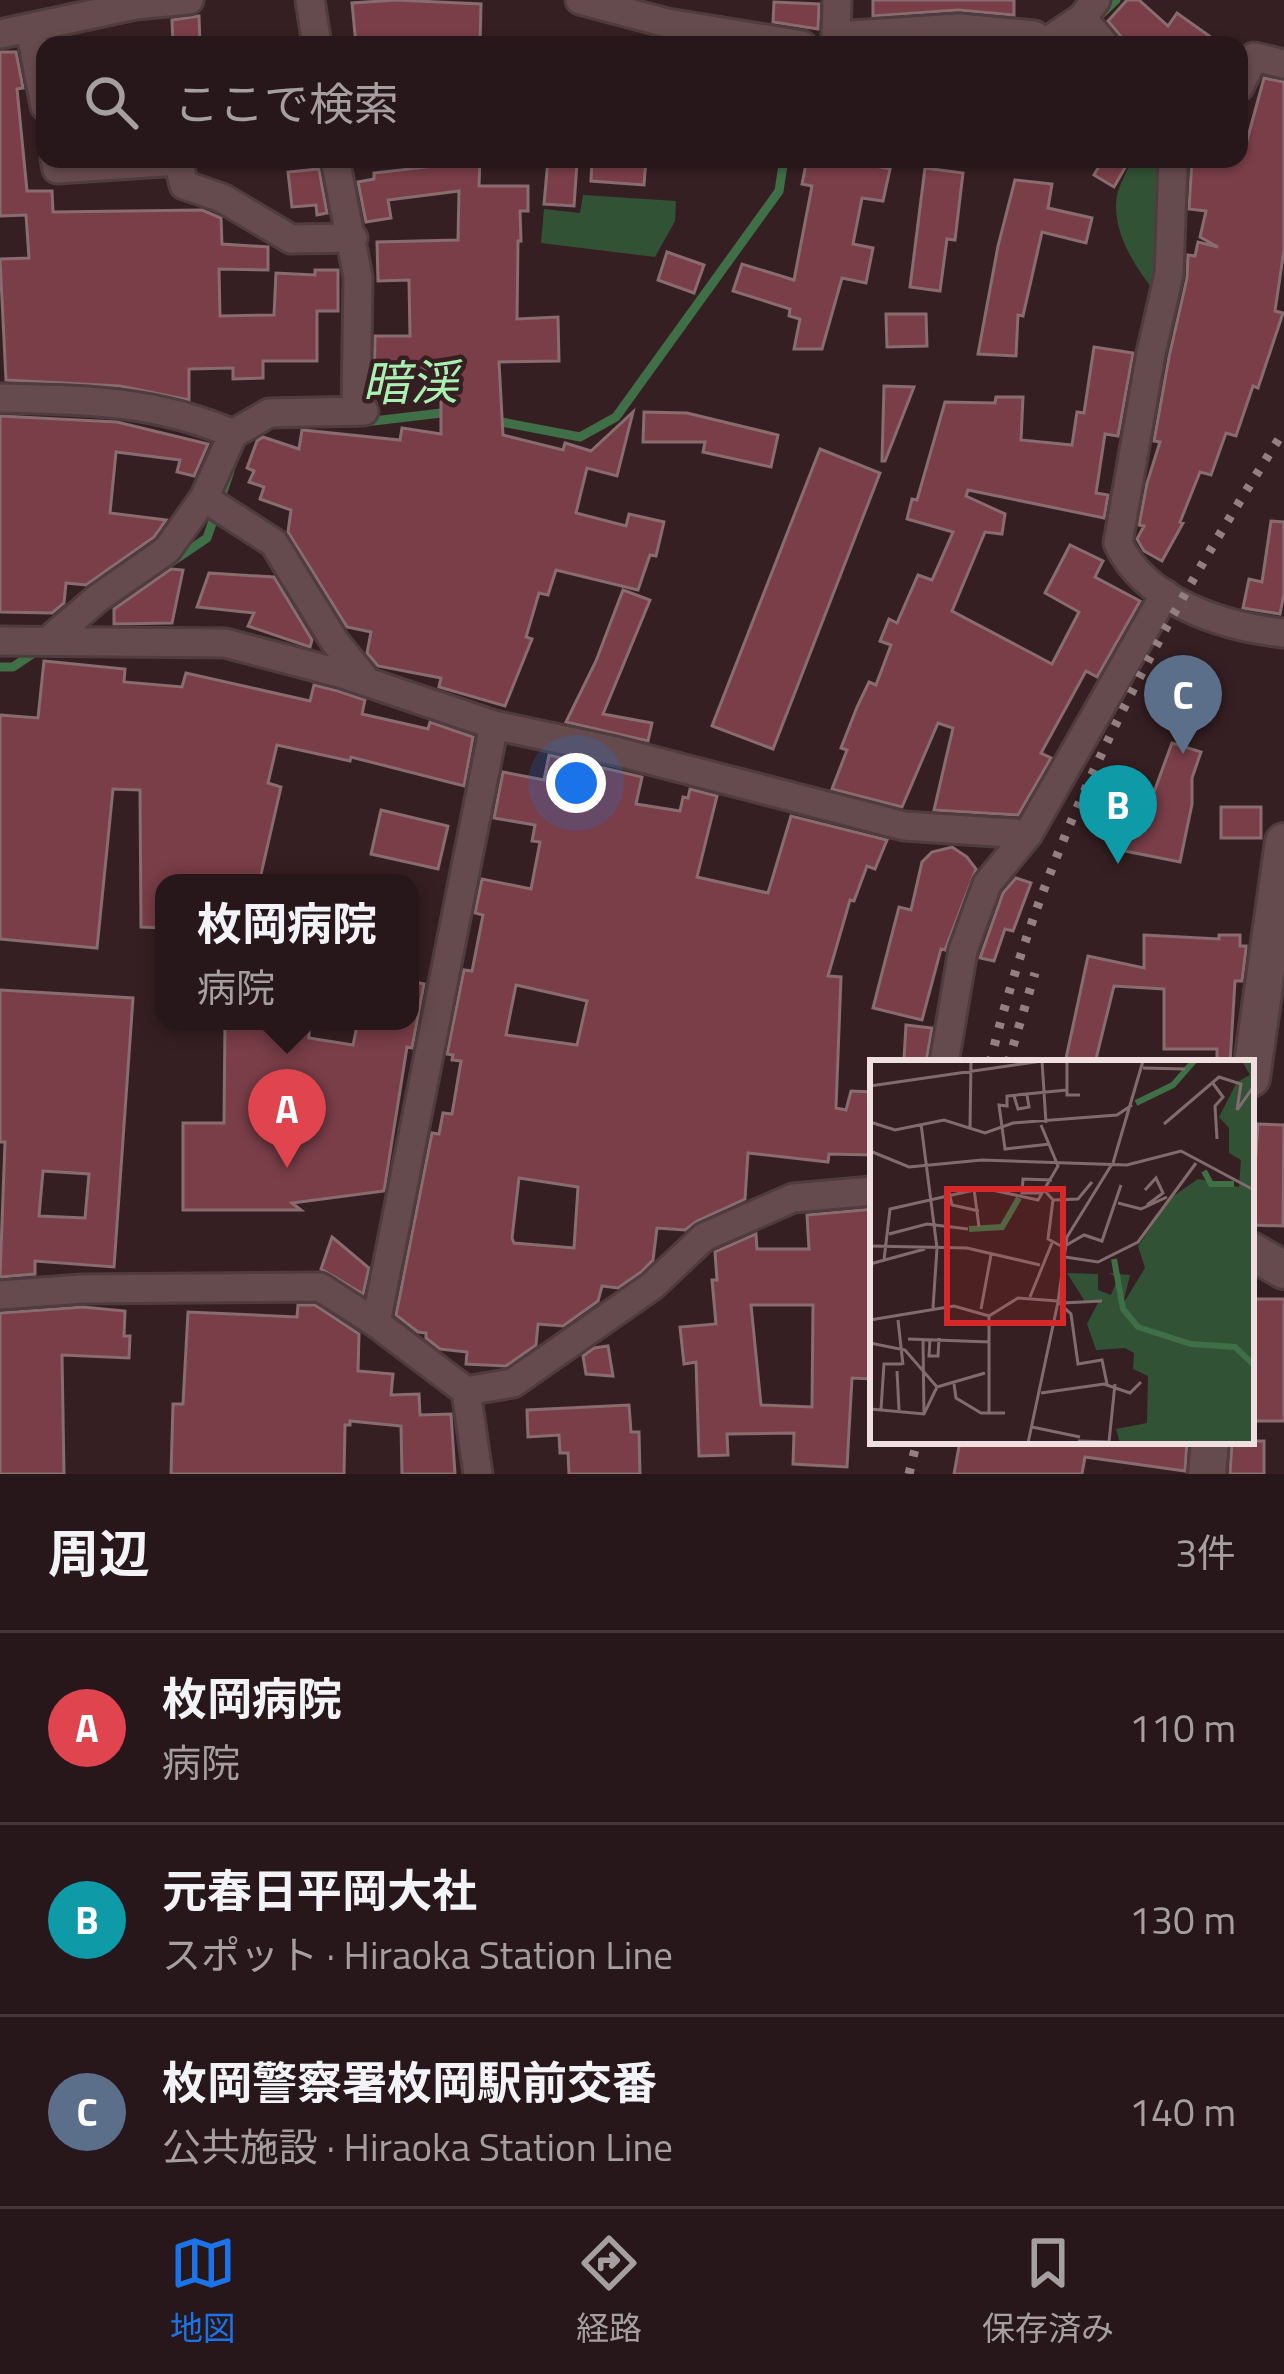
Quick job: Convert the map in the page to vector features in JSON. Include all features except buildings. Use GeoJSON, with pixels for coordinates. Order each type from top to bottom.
{"type":"FeatureCollection","features":[{"type":"Feature","properties":{"kind":"main road"},"geometry":{"type":"LineString","coordinates":[[1254,1060],[1284,842]]}},
{"type":"Feature","properties":{"kind":"main road"},"geometry":{"type":"LineString","coordinates":[[1207,1474],[1210,1444]]}},
{"type":"Feature","properties":{"kind":"street"},"geometry":{"type":"LineString","coordinates":[[310,0],[315,36]]}},
{"type":"Feature","properties":{"kind":"street"},"geometry":{"type":"LineString","coordinates":[[580,0],[630,6],[668,23],[747,36]]}},
{"type":"Feature","properties":{"kind":"street"},"geometry":{"type":"LineString","coordinates":[[834,36],[837,0]]}},
{"type":"Feature","properties":{"kind":"street"},"geometry":{"type":"LineString","coordinates":[[0,34],[170,1]]}},
{"type":"Feature","properties":{"kind":"street"},"geometry":{"type":"LineString","coordinates":[[1064,36],[1094,25]]}},
{"type":"Feature","properties":{"kind":"street"},"geometry":{"type":"LineString","coordinates":[[30,28],[36,59]]}},
{"type":"Feature","properties":{"kind":"street"},"geometry":{"type":"LineString","coordinates":[[882,36],[959,28],[1035,36]]}},
{"type":"Feature","properties":{"kind":"street"},"geometry":{"type":"LineString","coordinates":[[1248,70],[1254,58],[1284,64]]}},
{"type":"Feature","properties":{"kind":"street"},"geometry":{"type":"LineString","coordinates":[[180,168],[184,185],[221,198],[291,239],[353,238]]}},
{"type":"Feature","properties":{"kind":"street"},"geometry":{"type":"LineString","coordinates":[[49,640],[98,598],[167,550],[205,498],[233,434],[268,413],[360,411],[358,277],[337,168]]}},
{"type":"Feature","properties":{"kind":"street"},"geometry":{"type":"LineString","coordinates":[[1173,168],[1169,274],[1118,543],[1128,565],[1165,594],[1210,618],[1284,633]]}},
{"type":"Feature","properties":{"kind":"street"},"geometry":{"type":"LineString","coordinates":[[0,398],[147,405],[190,415],[233,434]]}},
{"type":"Feature","properties":{"kind":"street"},"geometry":{"type":"LineString","coordinates":[[205,498],[274,543],[335,642],[368,682]]}},
{"type":"Feature","properties":{"kind":"street"},"geometry":{"type":"LineString","coordinates":[[945,1060],[963,950],[987,884],[1028,834],[1165,594]]}},
{"type":"Feature","properties":{"kind":"street"},"geometry":{"type":"LineString","coordinates":[[0,641],[225,643],[368,682],[494,725],[615,751],[904,826],[1028,834]]}},
{"type":"Feature","properties":{"kind":"street"},"geometry":{"type":"LineString","coordinates":[[376,1323],[494,725]]}},
{"type":"Feature","properties":{"kind":"street"},"geometry":{"type":"LineString","coordinates":[[466,1391],[513,1383],[652,1286],[704,1237],[793,1198],[870,1190]]}},
{"type":"Feature","properties":{"kind":"street"},"geometry":{"type":"LineString","coordinates":[[0,1295],[82,1289],[320,1288],[376,1323],[466,1391],[478,1474]]}},
{"type":"Feature","properties":{"kind":"green space"},"geometry":{"type":"Polygon","coordinates":[[[1128,168],[1163,168],[1155,292],[1121,234],[1117,195],[1128,168]]]}},
{"type":"Feature","properties":{"kind":"green space"},"geometry":{"type":"Polygon","coordinates":[[[583,195],[676,201],[675,221],[655,257],[541,243],[544,209],[580,213],[583,195]]]}},
{"type":"Feature","properties":{"kind":"waterway","name":"暗渓"},"geometry":{"type":"LineString","coordinates":[[1098,17],[1116,0]]}},
{"type":"Feature","properties":{"kind":"waterway","name":"暗渓"},"geometry":{"type":"LineString","coordinates":[[496,421],[580,437],[616,417],[779,191],[783,168]]}},
{"type":"Feature","properties":{"kind":"waterway","name":"暗渓"},"geometry":{"type":"LineString","coordinates":[[365,422],[450,412]]}},
{"type":"Feature","properties":{"kind":"waterway","name":"暗渓"},"geometry":{"type":"LineString","coordinates":[[170,563],[207,538],[230,471]]}},
{"type":"Feature","properties":{"kind":"waterway","name":"暗渓"},"geometry":{"type":"LineString","coordinates":[[0,667],[13,667],[41,648]]}},
{"type":"Feature","properties":{"kind":"railway"},"geometry":{"type":"LineString","coordinates":[[991,1060],[1041,896],[1110,735],[1193,581],[1284,431]]}},
{"type":"Feature","properties":{"kind":"railway"},"geometry":{"type":"LineString","coordinates":[[1009,1060],[1035,973]]}},
{"type":"Feature","properties":{"kind":"railway"},"geometry":{"type":"LineString","coordinates":[[909,1474],[916,1444]]}},
{"type":"Feature","properties":{"kind":"place","name":"枚岡警察署枚岡駅前交番"},"geometry":{"type":"Point","coordinates":[1183,754]}},
{"type":"Feature","properties":{"kind":"place","name":"元春日平岡大社"},"geometry":{"type":"Point","coordinates":[1118,864]}},
{"type":"Feature","properties":{"kind":"place","name":"枚岡病院"},"geometry":{"type":"Point","coordinates":[287,1168]}}]}
